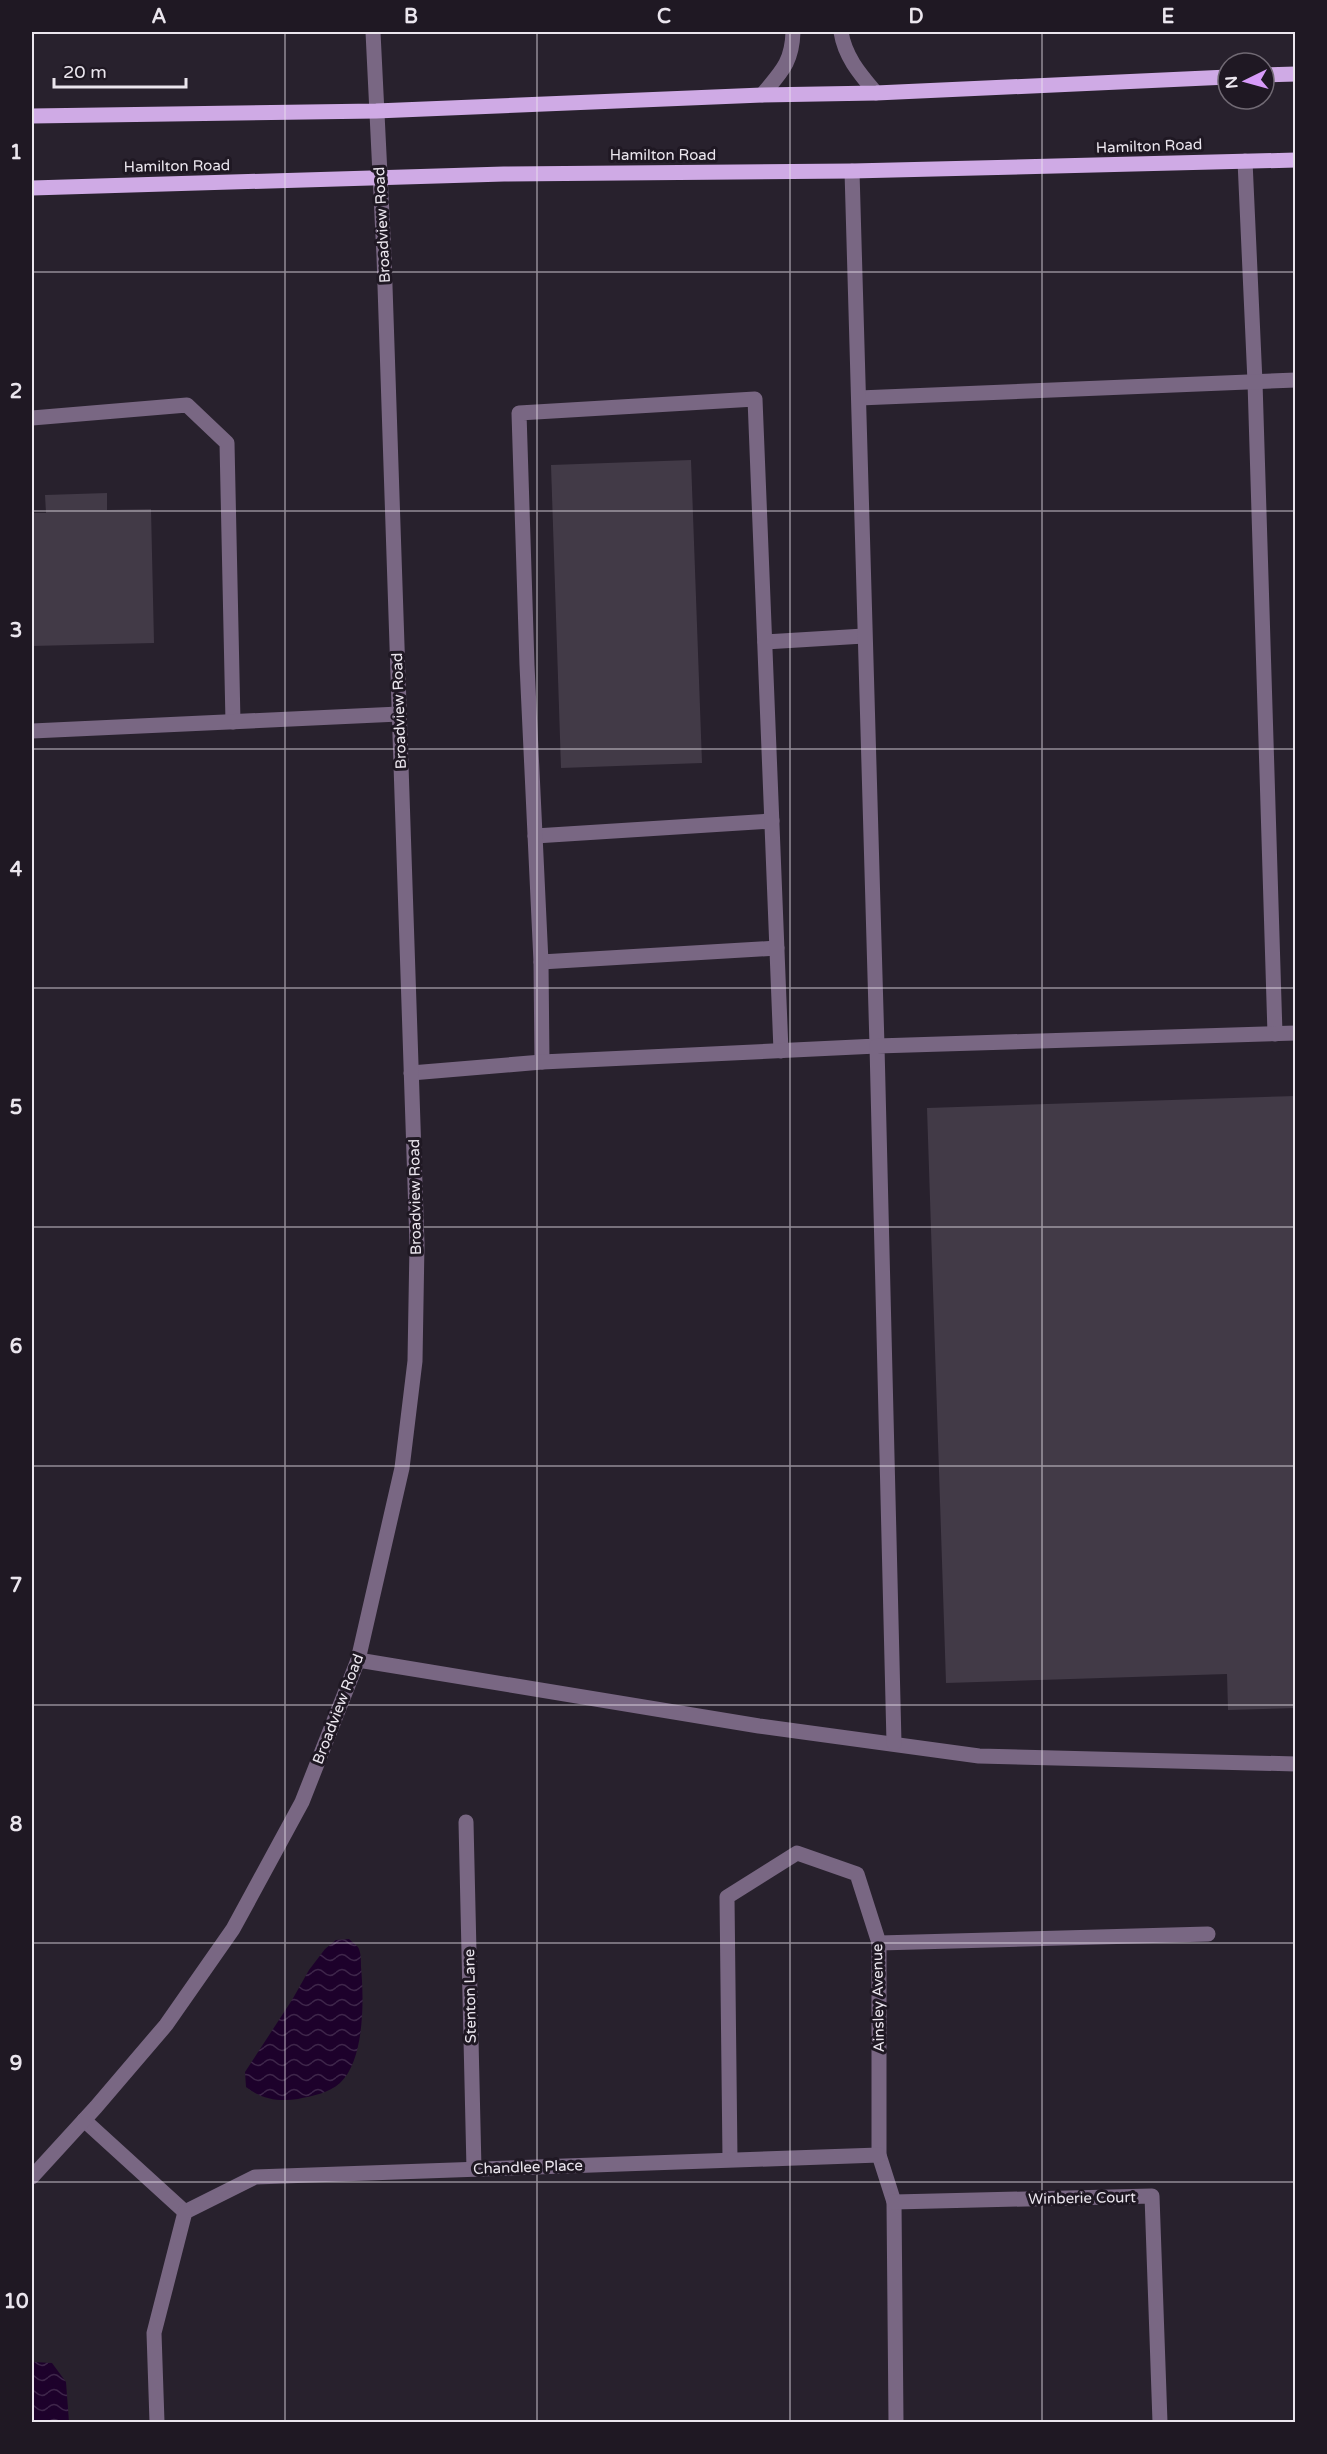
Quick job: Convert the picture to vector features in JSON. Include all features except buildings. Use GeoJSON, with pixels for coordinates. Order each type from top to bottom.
{"type":"FeatureCollection","features":[{"type":"Feature","properties":{"kind":"main road"},"geometry":{"type":"LineString","coordinates":[[1276,75],[1296,74]]}},
{"type":"Feature","properties":{"kind":"main road"},"geometry":{"type":"LineString","coordinates":[[32,116],[376,111],[762,95],[876,93],[1216,78]]}},
{"type":"Feature","properties":{"kind":"main road","name":"Hamilton Road"},"geometry":{"type":"LineString","coordinates":[[32,188],[504,174],[852,171],[1296,160]]}},
{"type":"Feature","properties":{"kind":"street","name":"Broadview Road"},"geometry":{"type":"LineString","coordinates":[[32,2177],[166,2025],[233,1929],[302,1802],[358,1660],[402,1468],[415,1361],[417,1244],[373,32]]}},
{"type":"Feature","properties":{"kind":"street"},"geometry":{"type":"LineString","coordinates":[[762,95],[788,63],[793,46],[793,32]]}},
{"type":"Feature","properties":{"kind":"street"},"geometry":{"type":"LineString","coordinates":[[841,32],[843,45],[857,71],[876,93]]}},
{"type":"Feature","properties":{"kind":"street"},"geometry":{"type":"LineString","coordinates":[[1245,161],[1255,382],[1275,1034]]}},
{"type":"Feature","properties":{"kind":"street"},"geometry":{"type":"LineString","coordinates":[[852,171],[894,1743]]}},
{"type":"Feature","properties":{"kind":"street"},"geometry":{"type":"LineString","coordinates":[[859,398],[1296,380]]}},
{"type":"Feature","properties":{"kind":"street"},"geometry":{"type":"LineString","coordinates":[[542,1062],[541,962],[527,665],[519,413],[755,399],[781,1050]]}},
{"type":"Feature","properties":{"kind":"street"},"geometry":{"type":"LineString","coordinates":[[32,418],[187,405],[227,443],[233,722]]}},
{"type":"Feature","properties":{"kind":"street"},"geometry":{"type":"LineString","coordinates":[[765,642],[864,636]]}},
{"type":"Feature","properties":{"kind":"street"},"geometry":{"type":"LineString","coordinates":[[32,731],[399,714]]}},
{"type":"Feature","properties":{"kind":"street"},"geometry":{"type":"LineString","coordinates":[[535,836],[772,821]]}},
{"type":"Feature","properties":{"kind":"street"},"geometry":{"type":"LineString","coordinates":[[541,962],[777,948]]}},
{"type":"Feature","properties":{"kind":"street"},"geometry":{"type":"LineString","coordinates":[[411,1073],[542,1062],[781,1050],[1296,1033]]}},
{"type":"Feature","properties":{"kind":"street"},"geometry":{"type":"LineString","coordinates":[[358,1660],[759,1726],[979,1756],[1296,1764]]}},
{"type":"Feature","properties":{"kind":"street","name":"Stenton Lane"},"geometry":{"type":"LineString","coordinates":[[466,1822],[474,2169]]}},
{"type":"Feature","properties":{"kind":"street","name":"Ainsley Avenue"},"geometry":{"type":"LineString","coordinates":[[730,2159],[727,1897],[797,1853],[857,1874],[879,1943],[879,2155],[894,2202],[897,2422]]}},
{"type":"Feature","properties":{"kind":"street"},"geometry":{"type":"LineString","coordinates":[[879,1943],[1208,1934]]}},
{"type":"Feature","properties":{"kind":"street"},"geometry":{"type":"LineString","coordinates":[[84,2120],[185,2212],[154,2332],[158,2422]]}},
{"type":"Feature","properties":{"kind":"street","name":"Chandlee Place"},"geometry":{"type":"LineString","coordinates":[[185,2212],[255,2177],[879,2155]]}},
{"type":"Feature","properties":{"kind":"street","name":"Winberie Court"},"geometry":{"type":"LineString","coordinates":[[894,2202],[1152,2196],[1160,2422]]}},
{"type":"Feature","properties":{"kind":"water"},"geometry":{"type":"Polygon","coordinates":[[[349,1939],[360,1951],[362,2011],[358,2044],[348,2073],[331,2089],[298,2099],[270,2099],[246,2087],[245,2072],[309,1970],[325,1949],[336,1940],[349,1939]]]}},
{"type":"Feature","properties":{"kind":"water"},"geometry":{"type":"Polygon","coordinates":[[[34,2362],[52,2363],[66,2382],[69,2422],[32,2422],[32,2364],[34,2362]]]}}]}
